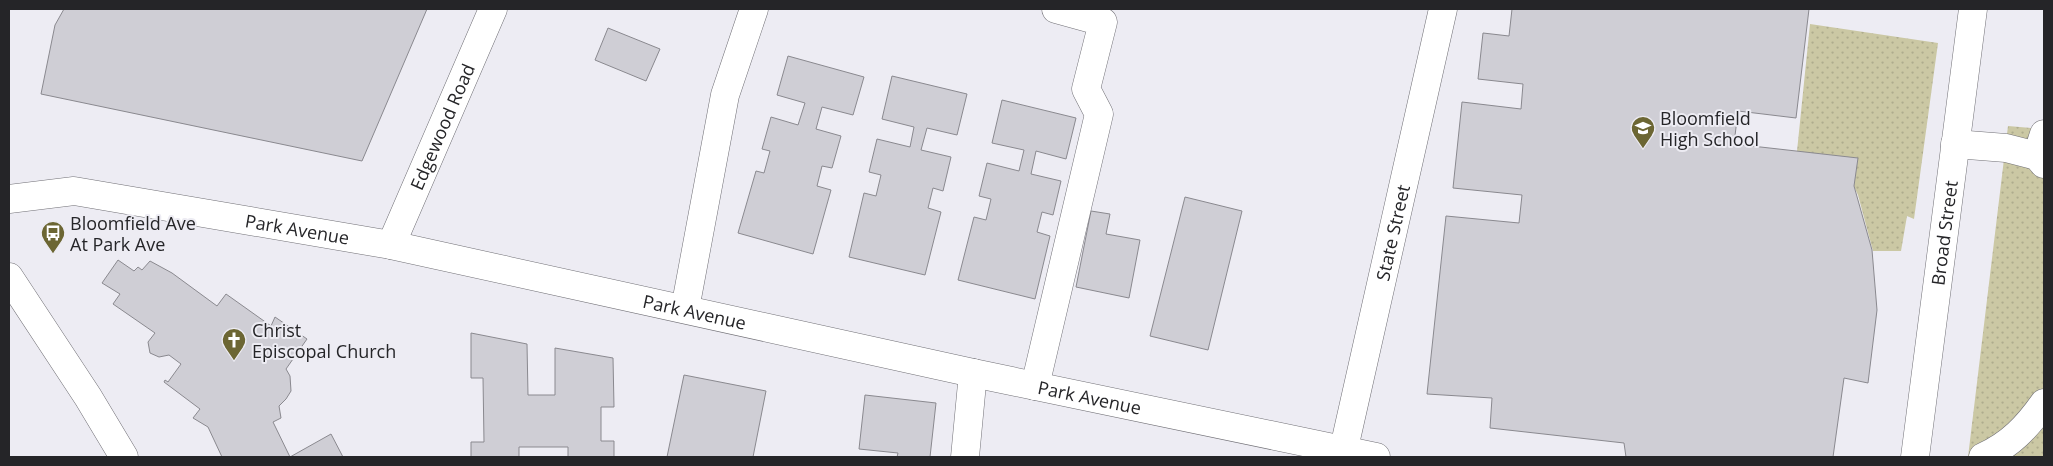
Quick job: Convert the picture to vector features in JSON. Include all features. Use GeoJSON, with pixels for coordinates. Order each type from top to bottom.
{"type":"FeatureCollection","features":[{"type":"Feature","properties":{"kind":"street","name":"Edgewood Road"},"geometry":{"type":"LineString","coordinates":[[391,245],[493,9]]}},
{"type":"Feature","properties":{"kind":"street"},"geometry":{"type":"LineString","coordinates":[[685,309],[725,95],[754,9]]}},
{"type":"Feature","properties":{"kind":"street"},"geometry":{"type":"LineString","coordinates":[[1035,386],[1099,114],[1086,89],[1103,22],[1056,9]]}},
{"type":"Feature","properties":{"kind":"street","name":"State Street"},"geometry":{"type":"LineString","coordinates":[[1343,454],[1443,9]]}},
{"type":"Feature","properties":{"kind":"street","name":"Broad Street"},"geometry":{"type":"LineString","coordinates":[[1915,457],[1973,9]]}},
{"type":"Feature","properties":{"kind":"street"},"geometry":{"type":"LineString","coordinates":[[1955,144],[2042,151]]}},
{"type":"Feature","properties":{"kind":"street","name":"Park Avenue"},"geometry":{"type":"LineString","coordinates":[[9,199],[74,191],[391,245],[1343,454],[1376,457]]}},
{"type":"Feature","properties":{"kind":"street"},"geometry":{"type":"LineString","coordinates":[[9,277],[88,397],[124,457]]}},
{"type":"Feature","properties":{"kind":"street"},"geometry":{"type":"LineString","coordinates":[[965,457],[973,373]]}},
{"type":"Feature","properties":{"kind":"street"},"geometry":{"type":"LineString","coordinates":[[1983,457],[1998,451],[2028,426],[2044,403]]}},
{"type":"Feature","properties":{"kind":"shaded area"},"geometry":{"type":"Polygon","coordinates":[[[1810,24],[1938,43],[1914,219],[1907,216],[1901,251],[1873,251],[1858,195],[1844,166],[1796,161],[1810,24]]]}},
{"type":"Feature","properties":{"kind":"shaded area"},"geometry":{"type":"Polygon","coordinates":[[[2008,126],[2044,129],[2044,457],[1968,457],[2008,126]]]}},
{"type":"Feature","properties":{"kind":"building"},"geometry":{"type":"Polygon","coordinates":[[[64,9],[427,9],[362,161],[41,94],[55,25],[64,9]]]}},
{"type":"Feature","properties":{"kind":"building"},"geometry":{"type":"Polygon","coordinates":[[[1512,9],[1809,9],[1796,118],[1738,111],[1734,144],[1858,158],[1854,186],[1872,250],[1877,310],[1868,383],[1844,378],[1833,457],[1626,457],[1624,443],[1490,428],[1492,398],[1427,394],[1446,216],[1519,223],[1522,195],[1453,188],[1462,102],[1521,109],[1523,84],[1478,79],[1483,33],[1509,36],[1512,9]]]}},
{"type":"Feature","properties":{"kind":"building"},"geometry":{"type":"Polygon","coordinates":[[[608,28],[660,49],[646,81],[595,60],[608,28]]]}},
{"type":"Feature","properties":{"kind":"building"},"geometry":{"type":"Polygon","coordinates":[[[788,56],[864,77],[853,115],[822,107],[816,129],[841,136],[832,168],[822,166],[817,186],[831,190],[813,254],[738,233],[756,171],[764,173],[770,151],[762,149],[771,117],[798,125],[805,103],[777,95],[788,56]]]}},
{"type":"Feature","properties":{"kind":"building"},"geometry":{"type":"Polygon","coordinates":[[[892,76],[967,94],[957,135],[927,128],[921,150],[951,157],[943,191],[933,188],[928,208],[941,212],[925,275],[849,257],[864,193],[876,196],[881,175],[869,172],[877,139],[910,147],[914,127],[882,119],[892,76]]]}},
{"type":"Feature","properties":{"kind":"building"},"geometry":{"type":"Polygon","coordinates":[[[1002,100],[1076,118],[1066,159],[1036,151],[1031,174],[1061,181],[1053,215],[1042,212],[1037,232],[1050,236],[1035,299],[958,280],[974,217],[986,220],[991,199],[979,196],[987,163],[1019,171],[1024,150],[992,143],[1002,100]]]}},
{"type":"Feature","properties":{"kind":"building"},"geometry":{"type":"Polygon","coordinates":[[[1185,197],[1242,211],[1208,350],[1150,336],[1185,197]]]}},
{"type":"Feature","properties":{"kind":"building"},"geometry":{"type":"Polygon","coordinates":[[[1091,211],[1110,214],[1106,234],[1140,240],[1129,298],[1076,287],[1091,211]]]}},
{"type":"Feature","properties":{"kind":"building","name":"Christ Episcopal Church"},"geometry":{"type":"Polygon","coordinates":[[[118,260],[134,271],[138,267],[142,270],[150,261],[172,273],[217,306],[226,294],[271,326],[275,317],[307,339],[286,369],[290,376],[291,391],[279,406],[281,418],[273,422],[290,457],[222,457],[208,427],[193,418],[200,409],[164,382],[165,380],[168,382],[181,364],[169,355],[159,357],[150,353],[148,342],[155,333],[113,304],[120,294],[102,283],[118,260]]]}},
{"type":"Feature","properties":{"kind":"building"},"geometry":{"type":"Polygon","coordinates":[[[471,333],[527,344],[528,395],[555,395],[555,348],[613,358],[614,407],[601,407],[601,441],[614,441],[614,457],[568,457],[568,447],[519,447],[519,457],[471,457],[471,442],[484,442],[483,378],[471,378],[471,333]]]}},
{"type":"Feature","properties":{"kind":"building"},"geometry":{"type":"Polygon","coordinates":[[[684,375],[766,391],[753,457],[667,457],[684,375]]]}},
{"type":"Feature","properties":{"kind":"building"},"geometry":{"type":"Polygon","coordinates":[[[865,395],[936,403],[930,457],[897,457],[898,453],[859,449],[865,395]]]}},
{"type":"Feature","properties":{"kind":"building"},"geometry":{"type":"Polygon","coordinates":[[[331,434],[343,457],[290,457],[331,434]]]}},
{"type":"Feature","properties":{"kind":"place","name":"Bloomfield High School"},"geometry":{"type":"Point","coordinates":[1643,149]}},
{"type":"Feature","properties":{"kind":"place","name":"Bloomfield Ave At Park Ave"},"geometry":{"type":"Point","coordinates":[53,254]}},
{"type":"Feature","properties":{"kind":"place","name":"Christ Episcopal Church"},"geometry":{"type":"Point","coordinates":[234,361]}}]}
